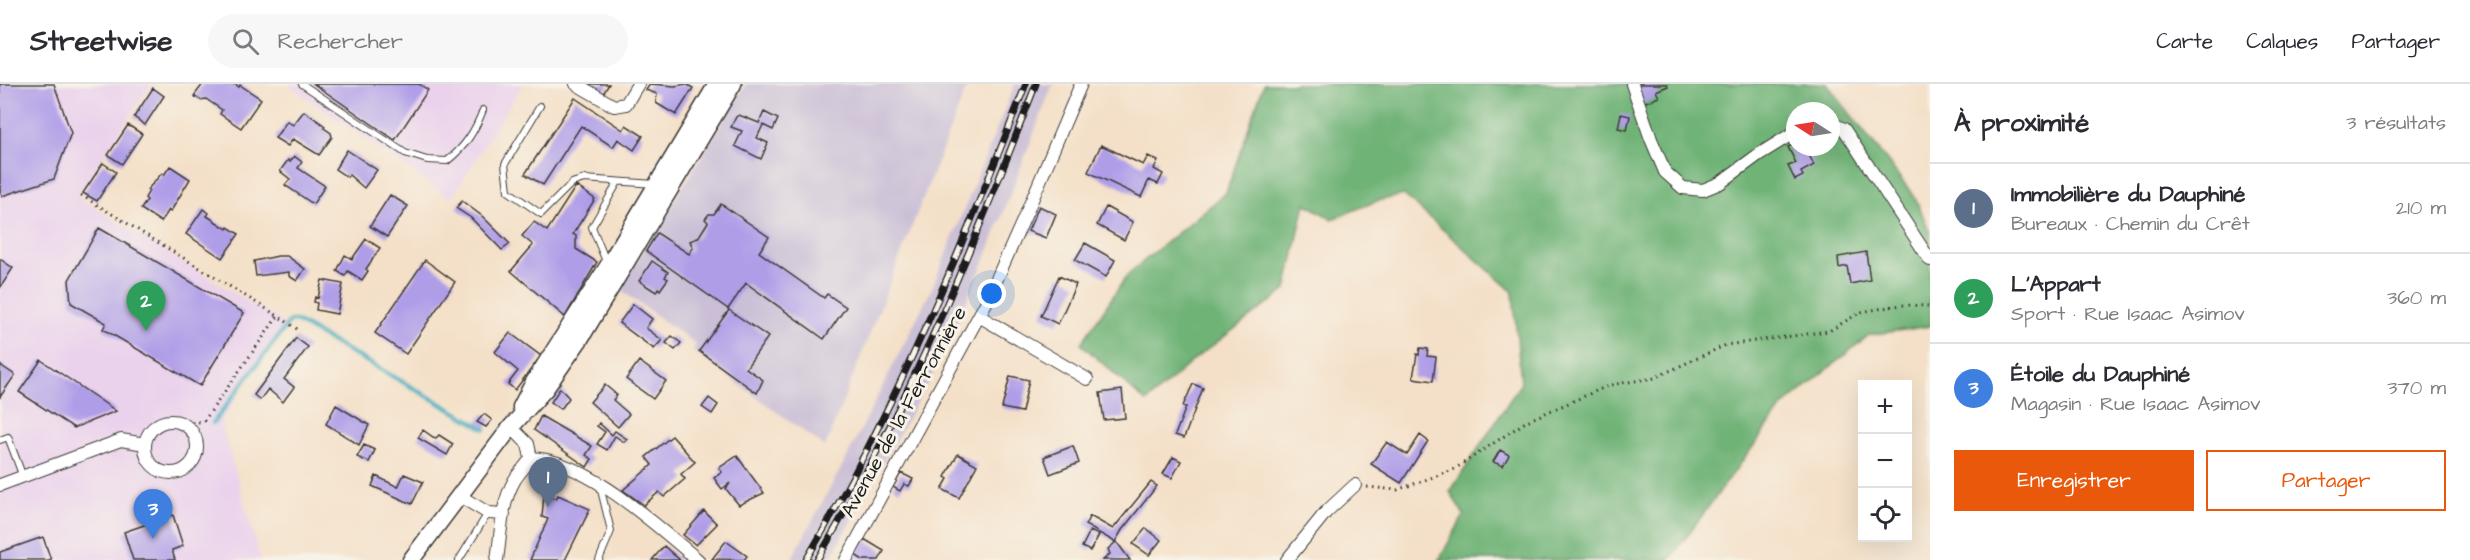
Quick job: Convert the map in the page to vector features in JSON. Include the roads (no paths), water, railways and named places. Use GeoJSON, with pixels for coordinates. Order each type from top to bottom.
{"type":"FeatureCollection","features":[{"type":"Feature","properties":{"kind":"main road"},"geometry":{"type":"LineString","coordinates":[[411,560],[511,427],[545,389],[580,339],[664,187],[717,84]]}},
{"type":"Feature","properties":{"kind":"main road"},"geometry":{"type":"LineString","coordinates":[[511,427],[534,382],[608,266],[733,84]]}},
{"type":"Feature","properties":{"kind":"street"},"geometry":{"type":"LineString","coordinates":[[576,84],[614,106],[626,104],[638,84]]}},
{"type":"Feature","properties":{"kind":"street","name":"Avenue de la Ferronnière"},"geometry":{"type":"LineString","coordinates":[[846,560],[979,316],[1029,207],[1081,84]]}},
{"type":"Feature","properties":{"kind":"street"},"geometry":{"type":"LineString","coordinates":[[1632,84],[1665,172],[1683,188],[1703,190],[1720,183],[1786,138]]}},
{"type":"Feature","properties":{"kind":"street"},"geometry":{"type":"LineString","coordinates":[[1840,127],[1844,129],[1930,260]]}},
{"type":"Feature","properties":{"kind":"street"},"geometry":{"type":"LineString","coordinates":[[979,316],[1087,379]]}},
{"type":"Feature","properties":{"kind":"street"},"geometry":{"type":"LineString","coordinates":[[164,422],[172,422],[186,426],[191,432],[196,447],[191,463],[185,469],[169,473],[161,471],[149,460],[145,444],[151,430],[164,422]]}},
{"type":"Feature","properties":{"kind":"street"},"geometry":{"type":"LineString","coordinates":[[497,560],[507,496],[515,479],[526,468],[531,458],[528,444],[511,427]]}},
{"type":"Feature","properties":{"kind":"street"},"geometry":{"type":"LineString","coordinates":[[0,485],[121,440],[145,444]]}},
{"type":"Feature","properties":{"kind":"street"},"geometry":{"type":"LineString","coordinates":[[531,458],[560,462],[600,485],[638,511],[698,560]]}},
{"type":"Feature","properties":{"kind":"street"},"geometry":{"type":"LineString","coordinates":[[1287,560],[1326,512],[1355,486]]}},
{"type":"Feature","properties":{"kind":"street"},"geometry":{"type":"LineString","coordinates":[[458,495],[488,513],[504,514]]}},
{"type":"Feature","properties":{"kind":"lane"},"geometry":{"type":"LineString","coordinates":[[302,84],[405,153],[427,160],[447,161],[462,149],[476,127],[483,110]]}},
{"type":"Feature","properties":{"kind":"lane"},"geometry":{"type":"LineString","coordinates":[[540,106],[505,164],[508,191],[542,214],[572,183],[584,179],[664,187]]}},
{"type":"Feature","properties":{"kind":"lane"},"geometry":{"type":"LineString","coordinates":[[608,266],[592,227],[618,182]]}},
{"type":"Feature","properties":{"kind":"lane"},"geometry":{"type":"LineString","coordinates":[[0,440],[8,437],[24,477]]}},
{"type":"Feature","properties":{"kind":"lane"},"geometry":{"type":"LineString","coordinates":[[599,560],[611,531],[600,485]]}},
{"type":"Feature","properties":{"kind":"lane"},"geometry":{"type":"LineString","coordinates":[[459,560],[488,513]]}},
{"type":"Feature","properties":{"kind":"waterway"},"geometry":{"type":"LineString","coordinates":[[213,423],[290,321],[296,321],[485,429]]}},
{"type":"Feature","properties":{"kind":"railway"},"geometry":{"type":"LineString","coordinates":[[806,560],[869,445],[926,326],[1026,84]]}},
{"type":"Feature","properties":{"kind":"railway"},"geometry":{"type":"LineString","coordinates":[[817,560],[880,445],[937,326],[1036,84]]}},
{"type":"Feature","properties":{"kind":"place","name":"L'Appart"},"geometry":{"type":"Point","coordinates":[146,331]}},
{"type":"Feature","properties":{"kind":"place","name":"Immobilière du Dauphiné"},"geometry":{"type":"Point","coordinates":[548,507]}},
{"type":"Feature","properties":{"kind":"place","name":"Étoile du Dauphiné"},"geometry":{"type":"Point","coordinates":[153,539]}}]}
